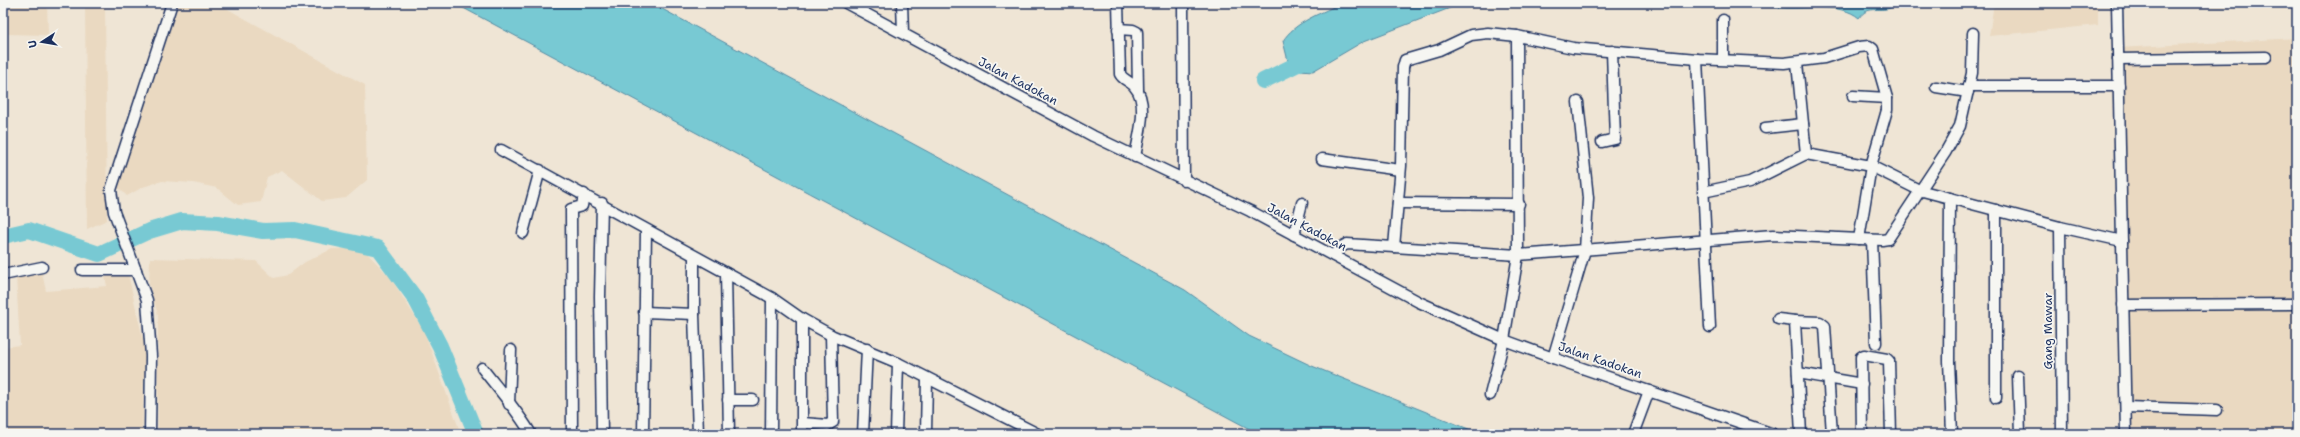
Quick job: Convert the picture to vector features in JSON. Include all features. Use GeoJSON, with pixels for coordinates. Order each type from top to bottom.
{"type":"FeatureCollection","features":[{"type":"Feature","properties":{"kind":"street"},"geometry":{"type":"LineString","coordinates":[[150,434],[151,369],[147,300],[114,212],[111,190],[172,3]]}},
{"type":"Feature","properties":{"kind":"street","name":"Jalan Kadokan"},"geometry":{"type":"LineString","coordinates":[[846,3],[1135,157],[1229,201],[1419,302],[1504,340],[1773,434]]}},
{"type":"Feature","properties":{"kind":"street"},"geometry":{"type":"LineString","coordinates":[[902,3],[902,33]]}},
{"type":"Feature","properties":{"kind":"street"},"geometry":{"type":"LineString","coordinates":[[1118,3],[1120,74],[1138,90]]}},
{"type":"Feature","properties":{"kind":"street"},"geometry":{"type":"LineString","coordinates":[[1183,3],[1184,181]]}},
{"type":"Feature","properties":{"kind":"street"},"geometry":{"type":"LineString","coordinates":[[2117,3],[2126,434]]}},
{"type":"Feature","properties":{"kind":"street"},"geometry":{"type":"LineString","coordinates":[[1723,20],[1723,60]]}},
{"type":"Feature","properties":{"kind":"street"},"geometry":{"type":"LineString","coordinates":[[1118,30],[1133,30],[1137,32],[1138,90],[1142,106],[1135,157]]}},
{"type":"Feature","properties":{"kind":"street"},"geometry":{"type":"LineString","coordinates":[[1394,248],[1400,170],[1403,67],[1405,60],[1439,50],[1471,35],[1488,33],[1517,36],[1574,48],[1697,59],[1797,63],[1869,46],[1873,49],[1887,98],[1886,117],[1871,166],[1859,239]]}},
{"type":"Feature","properties":{"kind":"street"},"geometry":{"type":"LineString","coordinates":[[1334,256],[1339,248],[1347,244],[1518,255],[1706,242],[1773,235],[1872,240],[1888,238],[1893,234],[1919,190],[1954,139],[1960,126],[1969,89],[1973,33]]}},
{"type":"Feature","properties":{"kind":"street"},"geometry":{"type":"LineString","coordinates":[[1490,395],[1504,340],[1518,255],[1519,204],[1517,36]]}},
{"type":"Feature","properties":{"kind":"street"},"geometry":{"type":"LineString","coordinates":[[1602,142],[1615,139],[1612,51]]}},
{"type":"Feature","properties":{"kind":"street"},"geometry":{"type":"LineString","coordinates":[[2118,59],[2266,57]]}},
{"type":"Feature","properties":{"kind":"street"},"geometry":{"type":"LineString","coordinates":[[1697,59],[1710,327]]}},
{"type":"Feature","properties":{"kind":"street"},"geometry":{"type":"LineString","coordinates":[[1797,63],[1806,154]]}},
{"type":"Feature","properties":{"kind":"street"},"geometry":{"type":"LineString","coordinates":[[1936,87],[1969,89],[2119,86]]}},
{"type":"Feature","properties":{"kind":"street"},"geometry":{"type":"LineString","coordinates":[[1853,96],[1887,98]]}},
{"type":"Feature","properties":{"kind":"street"},"geometry":{"type":"LineString","coordinates":[[1554,358],[1585,250],[1588,198],[1578,102]]}},
{"type":"Feature","properties":{"kind":"street"},"geometry":{"type":"LineString","coordinates":[[1765,128],[1803,124]]}},
{"type":"Feature","properties":{"kind":"street"},"geometry":{"type":"LineString","coordinates":[[501,150],[602,204],[646,231],[772,298],[802,319],[831,335],[898,363],[1038,434]]}},
{"type":"Feature","properties":{"kind":"street"},"geometry":{"type":"LineString","coordinates":[[1703,192],[1750,182],[1806,154],[1871,166],[1919,190],[2060,227],[2122,241]]}},
{"type":"Feature","properties":{"kind":"street"},"geometry":{"type":"LineString","coordinates":[[1322,159],[1400,170]]}},
{"type":"Feature","properties":{"kind":"street"},"geometry":{"type":"LineString","coordinates":[[523,233],[540,170]]}},
{"type":"Feature","properties":{"kind":"street"},"geometry":{"type":"LineString","coordinates":[[572,434],[571,210],[583,205],[584,194]]}},
{"type":"Feature","properties":{"kind":"street"},"geometry":{"type":"LineString","coordinates":[[1950,198],[1949,361],[1952,434]]}},
{"type":"Feature","properties":{"kind":"street"},"geometry":{"type":"LineString","coordinates":[[1398,202],[1519,204]]}},
{"type":"Feature","properties":{"kind":"street"},"geometry":{"type":"LineString","coordinates":[[1294,235],[1302,203]]}},
{"type":"Feature","properties":{"kind":"street"},"geometry":{"type":"LineString","coordinates":[[602,204],[600,298],[602,434]]}},
{"type":"Feature","properties":{"kind":"street"},"geometry":{"type":"LineString","coordinates":[[1996,210],[1996,398]]}},
{"type":"Feature","properties":{"kind":"street","name":"Gang Mawar"},"geometry":{"type":"LineString","coordinates":[[2060,227],[2062,434]]}},
{"type":"Feature","properties":{"kind":"street"},"geometry":{"type":"LineString","coordinates":[[643,434],[646,231]]}},
{"type":"Feature","properties":{"kind":"street"},"geometry":{"type":"LineString","coordinates":[[1872,240],[1876,343]]}},
{"type":"Feature","properties":{"kind":"street"},"geometry":{"type":"LineString","coordinates":[[694,256],[694,314],[698,434]]}},
{"type":"Feature","properties":{"kind":"street"},"geometry":{"type":"LineString","coordinates":[[3,275],[42,267]]}},
{"type":"Feature","properties":{"kind":"street"},"geometry":{"type":"LineString","coordinates":[[82,270],[136,270]]}},
{"type":"Feature","properties":{"kind":"street"},"geometry":{"type":"LineString","coordinates":[[726,273],[729,434]]}},
{"type":"Feature","properties":{"kind":"street"},"geometry":{"type":"LineString","coordinates":[[770,434],[772,298]]}},
{"type":"Feature","properties":{"kind":"street"},"geometry":{"type":"LineString","coordinates":[[2124,305],[2297,304]]}},
{"type":"Feature","properties":{"kind":"street"},"geometry":{"type":"LineString","coordinates":[[644,312],[694,314]]}},
{"type":"Feature","properties":{"kind":"street"},"geometry":{"type":"LineString","coordinates":[[802,319],[802,434]]}},
{"type":"Feature","properties":{"kind":"street"},"geometry":{"type":"LineString","coordinates":[[1778,319],[1820,322],[1825,326],[1832,434]]}},
{"type":"Feature","properties":{"kind":"street"},"geometry":{"type":"LineString","coordinates":[[1795,321],[1800,434]]}},
{"type":"Feature","properties":{"kind":"street"},"geometry":{"type":"LineString","coordinates":[[803,423],[828,425],[833,422],[831,335]]}},
{"type":"Feature","properties":{"kind":"street"},"geometry":{"type":"LineString","coordinates":[[863,434],[867,349]]}},
{"type":"Feature","properties":{"kind":"street"},"geometry":{"type":"LineString","coordinates":[[509,404],[511,350]]}},
{"type":"Feature","properties":{"kind":"street"},"geometry":{"type":"LineString","coordinates":[[1862,434],[1863,356],[1887,358],[1889,364],[1891,434]]}},
{"type":"Feature","properties":{"kind":"street"},"geometry":{"type":"LineString","coordinates":[[896,434],[898,363]]}},
{"type":"Feature","properties":{"kind":"street"},"geometry":{"type":"LineString","coordinates":[[482,368],[509,404],[517,411],[531,434]]}},
{"type":"Feature","properties":{"kind":"street"},"geometry":{"type":"LineString","coordinates":[[1798,373],[1862,384]]}},
{"type":"Feature","properties":{"kind":"street"},"geometry":{"type":"LineString","coordinates":[[2018,376],[2020,434]]}},
{"type":"Feature","properties":{"kind":"street"},"geometry":{"type":"LineString","coordinates":[[926,434],[927,378]]}},
{"type":"Feature","properties":{"kind":"street"},"geometry":{"type":"LineString","coordinates":[[1633,434],[1649,391]]}},
{"type":"Feature","properties":{"kind":"street"},"geometry":{"type":"LineString","coordinates":[[728,400],[753,400]]}},
{"type":"Feature","properties":{"kind":"street"},"geometry":{"type":"LineString","coordinates":[[2126,407],[2217,410]]}},
{"type":"Feature","properties":{"kind":"shaded area"},"geometry":{"type":"Polygon","coordinates":[[[3,3],[47,3],[48,35],[4,34],[3,3]]]}},
{"type":"Feature","properties":{"kind":"shaded area"},"geometry":{"type":"Polygon","coordinates":[[[85,3],[105,3],[107,220],[87,229],[85,3]]]}},
{"type":"Feature","properties":{"kind":"shaded area"},"geometry":{"type":"Polygon","coordinates":[[[179,3],[217,3],[365,85],[367,180],[346,198],[322,201],[282,170],[267,177],[261,202],[238,205],[217,188],[193,183],[162,181],[143,187],[127,196],[115,184],[179,3]]]}},
{"type":"Feature","properties":{"kind":"shaded area"},"geometry":{"type":"Polygon","coordinates":[[[1994,3],[2098,3],[2098,25],[1989,36],[1994,3]]]}},
{"type":"Feature","properties":{"kind":"shaded area"},"geometry":{"type":"Polygon","coordinates":[[[2297,38],[2297,434],[2126,434],[2118,48],[2297,38]]]}},
{"type":"Feature","properties":{"kind":"shaded area"},"geometry":{"type":"Polygon","coordinates":[[[362,248],[390,277],[424,331],[461,434],[158,434],[158,315],[149,284],[150,258],[256,261],[274,278],[288,275],[305,262],[332,249],[362,248]]]}},
{"type":"Feature","properties":{"kind":"shaded area"},"geometry":{"type":"Polygon","coordinates":[[[42,273],[46,291],[107,286],[105,277],[128,274],[145,348],[142,434],[5,434],[4,347],[20,345],[16,276],[42,273]]]}},
{"type":"Feature","properties":{"kind":"water"},"geometry":{"type":"Polygon","coordinates":[[[454,3],[651,3],[1185,290],[1249,336],[1312,366],[1481,434],[1259,434],[454,3]]]}},
{"type":"Feature","properties":{"kind":"water"},"geometry":{"type":"Polygon","coordinates":[[[1342,3],[1463,3],[1364,41],[1313,71],[1300,70],[1288,61],[1283,41],[1288,34],[1294,28],[1310,18],[1342,3]]]}},
{"type":"Feature","properties":{"kind":"water"},"geometry":{"type":"Polygon","coordinates":[[[1758,3],[1902,3],[1886,9],[1870,10],[1862,14],[1859,18],[1852,13],[1843,10],[1824,8],[1782,8],[1758,3]]]}},
{"type":"Feature","properties":{"kind":"waterway"},"geometry":{"type":"LineString","coordinates":[[1263,81],[1312,57]]}},
{"type":"Feature","properties":{"kind":"waterway"},"geometry":{"type":"LineString","coordinates":[[3,236],[29,230],[99,254],[149,231],[182,221],[218,223],[263,231],[295,230],[378,248],[415,298],[440,346],[476,434]]}}]}
